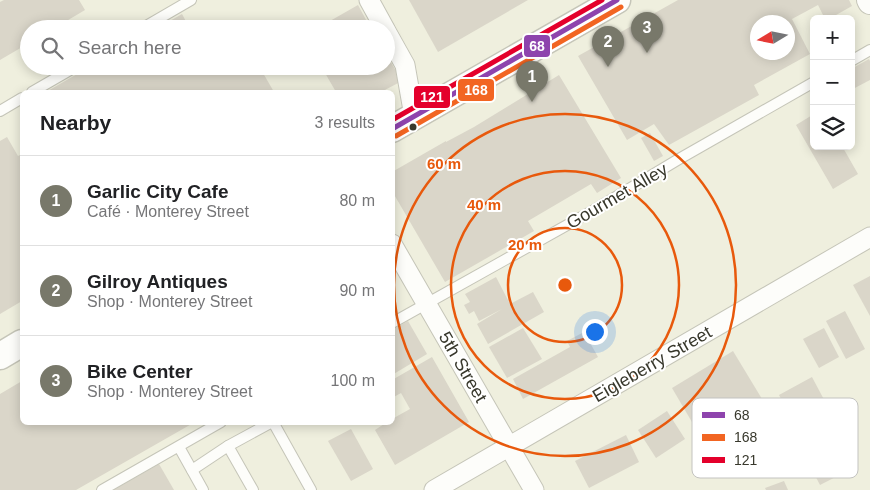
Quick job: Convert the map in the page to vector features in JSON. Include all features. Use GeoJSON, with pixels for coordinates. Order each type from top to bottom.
{"type":"FeatureCollection","features":[{"type":"Feature","properties":{"kind":"main road"},"geometry":{"type":"LineString","coordinates":[[403,122],[616,0]]}},
{"type":"Feature","properties":{"kind":"main road"},"geometry":{"type":"LineString","coordinates":[[0,356],[20,344]]}},
{"type":"Feature","properties":{"kind":"street"},"geometry":{"type":"LineString","coordinates":[[369,0],[380,20]]}},
{"type":"Feature","properties":{"kind":"street"},"geometry":{"type":"LineString","coordinates":[[395,47],[405,65],[403,122]]}},
{"type":"Feature","properties":{"kind":"street","name":"Eigleberry Street"},"geometry":{"type":"LineString","coordinates":[[434,490],[870,237]]}},
{"type":"Feature","properties":{"kind":"street","name":"5th Street"},"geometry":{"type":"LineString","coordinates":[[395,249],[534,490]]}},
{"type":"Feature","properties":{"kind":"lane"},"geometry":{"type":"LineString","coordinates":[[156,20],[190,0]]}},
{"type":"Feature","properties":{"kind":"lane"},"geometry":{"type":"LineString","coordinates":[[853,60],[870,50]]}},
{"type":"Feature","properties":{"kind":"lane"},"geometry":{"type":"LineString","coordinates":[[35,90],[61,75]]}},
{"type":"Feature","properties":{"kind":"lane","name":"Gourmet Alley"},"geometry":{"type":"LineString","coordinates":[[395,321],[594,210],[810,84]]}},
{"type":"Feature","properties":{"kind":"lane"},"geometry":{"type":"LineString","coordinates":[[0,111],[20,99]]}},
{"type":"Feature","properties":{"kind":"lane"},"geometry":{"type":"LineString","coordinates":[[102,490],[215,425]]}},
{"type":"Feature","properties":{"kind":"lane"},"geometry":{"type":"LineString","coordinates":[[192,470],[228,446],[266,425]]}},
{"type":"Feature","properties":{"kind":"lane"},"geometry":{"type":"LineString","coordinates":[[274,425],[311,490]]}},
{"type":"Feature","properties":{"kind":"lane"},"geometry":{"type":"LineString","coordinates":[[228,446],[253,490]]}},
{"type":"Feature","properties":{"kind":"lane"},"geometry":{"type":"LineString","coordinates":[[179,447],[203,490]]}},
{"type":"Feature","properties":{"kind":"building"},"geometry":{"type":"Polygon","coordinates":[[[4,0],[79,0],[85,10],[68,20],[20,20],[20,48],[0,60],[0,2],[4,0]]]}},
{"type":"Feature","properties":{"kind":"building"},"geometry":{"type":"Polygon","coordinates":[[[409,0],[528,0],[438,52],[409,0]]]}},
{"type":"Feature","properties":{"kind":"building"},"geometry":{"type":"Polygon","coordinates":[[[678,0],[849,0],[852,6],[836,15],[823,15],[818,5],[795,17],[795,15],[750,15],[750,60],[795,60],[795,25],[810,54],[754,85],[759,95],[669,145],[654,124],[627,140],[578,56],[678,0]]]}},
{"type":"Feature","properties":{"kind":"building"},"geometry":{"type":"Polygon","coordinates":[[[358,5],[366,20],[332,20],[358,5]]]}},
{"type":"Feature","properties":{"kind":"building"},"geometry":{"type":"Polygon","coordinates":[[[182,14],[185,20],[172,20],[182,14]]]}},
{"type":"Feature","properties":{"kind":"building"},"geometry":{"type":"Polygon","coordinates":[[[869,59],[870,61],[870,80],[855,88],[855,67],[869,59]]]}},
{"type":"Feature","properties":{"kind":"building"},"geometry":{"type":"Polygon","coordinates":[[[395,69],[402,81],[385,90],[335,90],[326,75],[395,75],[395,69]]]}},
{"type":"Feature","properties":{"kind":"building"},"geometry":{"type":"Polygon","coordinates":[[[75,75],[264,75],[273,90],[49,90],[75,75]]]}},
{"type":"Feature","properties":{"kind":"building"},"geometry":{"type":"Polygon","coordinates":[[[559,75],[621,178],[597,193],[591,184],[528,221],[534,231],[445,282],[395,196],[395,170],[474,127],[559,75]]]}},
{"type":"Feature","properties":{"kind":"building"},"geometry":{"type":"Polygon","coordinates":[[[810,116],[810,149],[796,125],[810,116]]]}},
{"type":"Feature","properties":{"kind":"building"},"geometry":{"type":"Polygon","coordinates":[[[650,133],[663,156],[654,161],[641,138],[650,133]]]}},
{"type":"Feature","properties":{"kind":"building"},"geometry":{"type":"Polygon","coordinates":[[[7,137],[18,156],[20,155],[20,302],[0,314],[0,141],[7,137]]]}},
{"type":"Feature","properties":{"kind":"building"},"geometry":{"type":"Polygon","coordinates":[[[810,150],[844,150],[858,174],[833,189],[810,150]]]}},
{"type":"Feature","properties":{"kind":"building"},"geometry":{"type":"Polygon","coordinates":[[[870,276],[870,316],[853,285],[870,276]]]}},
{"type":"Feature","properties":{"kind":"building"},"geometry":{"type":"Polygon","coordinates":[[[496,277],[510,304],[533,292],[544,312],[488,344],[477,324],[502,309],[479,321],[474,311],[469,314],[464,305],[470,302],[465,294],[496,277]]]}},
{"type":"Feature","properties":{"kind":"building"},"geometry":{"type":"Polygon","coordinates":[[[845,311],[865,349],[846,359],[826,321],[845,311]]]}},
{"type":"Feature","properties":{"kind":"building"},"geometry":{"type":"Polygon","coordinates":[[[408,321],[427,354],[395,373],[395,328],[408,321]]]}},
{"type":"Feature","properties":{"kind":"building"},"geometry":{"type":"Polygon","coordinates":[[[523,328],[542,359],[507,378],[489,347],[523,328]]]}},
{"type":"Feature","properties":{"kind":"building"},"geometry":{"type":"Polygon","coordinates":[[[824,328],[839,357],[819,368],[803,339],[824,328]]]}},
{"type":"Feature","properties":{"kind":"building"},"geometry":{"type":"Polygon","coordinates":[[[584,332],[598,357],[523,399],[513,379],[570,347],[567,341],[584,332]]]}},
{"type":"Feature","properties":{"kind":"building"},"geometry":{"type":"Polygon","coordinates":[[[733,351],[761,398],[692,398],[692,422],[672,388],[733,351]]]}},
{"type":"Feature","properties":{"kind":"building"},"geometry":{"type":"Polygon","coordinates":[[[432,357],[469,422],[395,465],[375,430],[382,425],[395,425],[395,417],[410,409],[401,393],[395,396],[395,378],[432,357]]]}},
{"type":"Feature","properties":{"kind":"building"},"geometry":{"type":"Polygon","coordinates":[[[812,377],[823,398],[781,398],[779,395],[812,377]]]}},
{"type":"Feature","properties":{"kind":"building"},"geometry":{"type":"Polygon","coordinates":[[[20,382],[20,425],[190,425],[76,490],[0,490],[0,394],[20,382]]]}},
{"type":"Feature","properties":{"kind":"building"},"geometry":{"type":"Polygon","coordinates":[[[667,411],[685,439],[656,458],[638,430],[667,411]]]}},
{"type":"Feature","properties":{"kind":"building"},"geometry":{"type":"Polygon","coordinates":[[[351,429],[373,469],[351,481],[328,441],[351,429]]]}},
{"type":"Feature","properties":{"kind":"building"},"geometry":{"type":"Polygon","coordinates":[[[626,435],[639,462],[589,488],[575,461],[626,435]]]}},
{"type":"Feature","properties":{"kind":"building"},"geometry":{"type":"Polygon","coordinates":[[[159,464],[174,490],[113,490],[159,464]]]}},
{"type":"Feature","properties":{"kind":"building"},"geometry":{"type":"Polygon","coordinates":[[[816,478],[834,478],[820,485],[816,478]]]}},
{"type":"Feature","properties":{"kind":"building"},"geometry":{"type":"Polygon","coordinates":[[[784,481],[788,490],[766,490],[765,488],[784,481]]]}},
{"type":"Feature","properties":{"kind":"transit line","name":"121"},"geometry":{"type":"LineString","coordinates":[[395,118],[602,0]]}},
{"type":"Feature","properties":{"kind":"transit line","name":"68"},"geometry":{"type":"LineString","coordinates":[[395,127],[617,0]]}},
{"type":"Feature","properties":{"kind":"transit line","name":"168"},"geometry":{"type":"LineString","coordinates":[[396,136],[621,7]]}},
{"type":"Feature","properties":{"kind":"place","name":"Bike Center"},"geometry":{"type":"Point","coordinates":[647,53]}},
{"type":"Feature","properties":{"kind":"place","name":"Gilroy Antiques"},"geometry":{"type":"Point","coordinates":[608,67]}},
{"type":"Feature","properties":{"kind":"place","name":"Garlic City Cafe"},"geometry":{"type":"Point","coordinates":[532,102]}}]}
